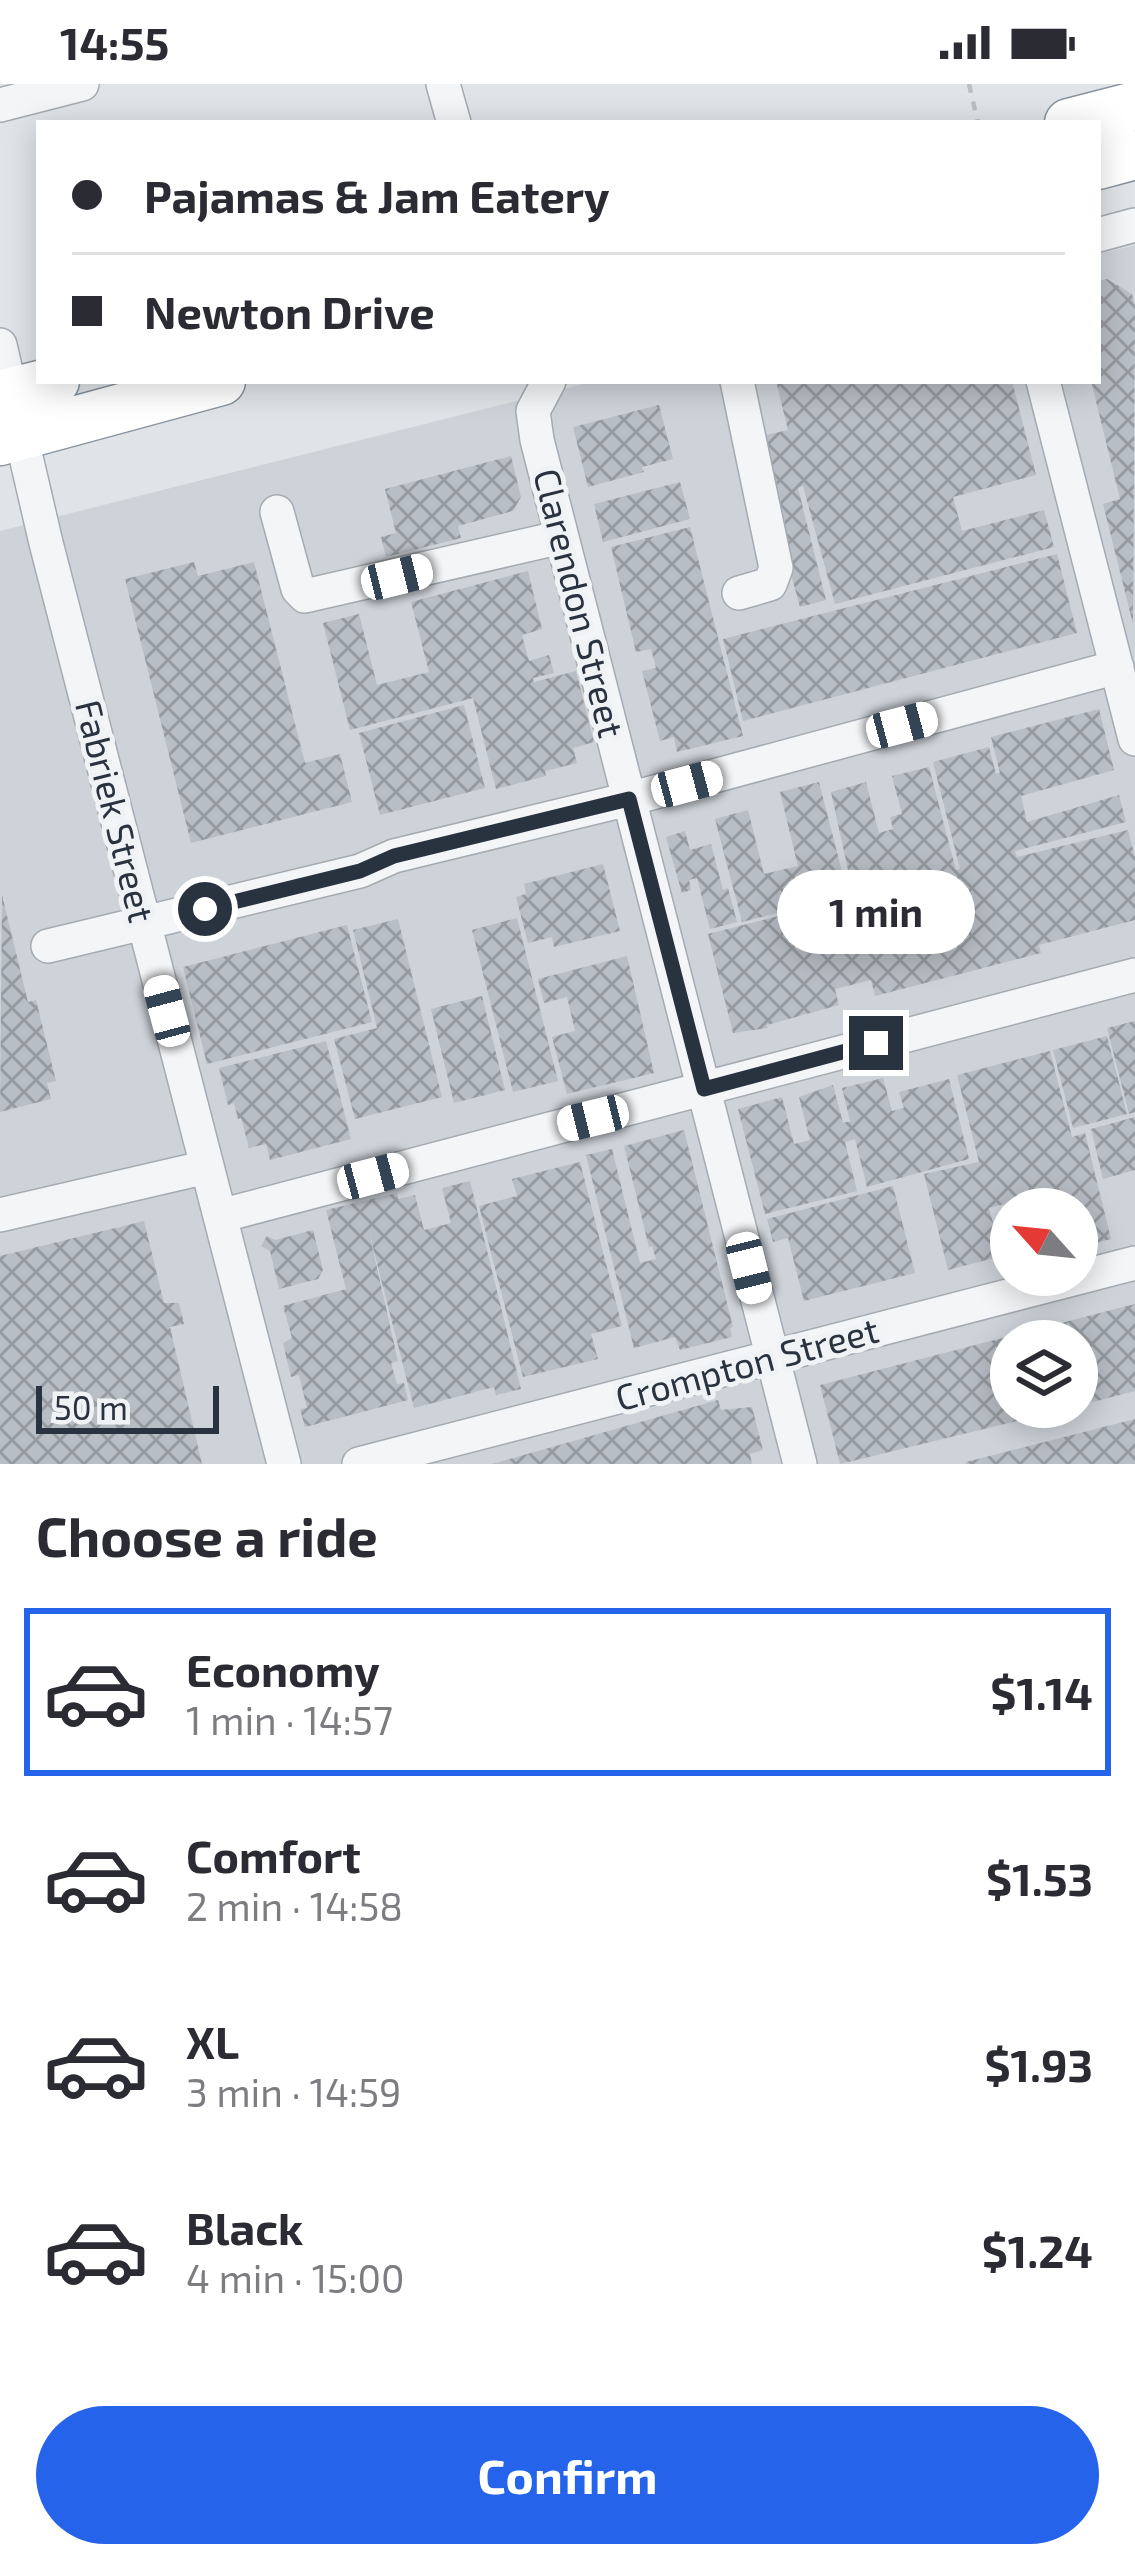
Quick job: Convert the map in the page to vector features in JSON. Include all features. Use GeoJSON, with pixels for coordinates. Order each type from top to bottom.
{"type":"FeatureCollection","features":[{"type":"Feature","properties":{"kind":"highway"},"geometry":{"type":"LineString","coordinates":[[1081,120],[1135,106]]}},
{"type":"Feature","properties":{"kind":"highway"},"geometry":{"type":"LineString","coordinates":[[1101,164],[1135,155]]}},
{"type":"Feature","properties":{"kind":"highway"},"geometry":{"type":"LineString","coordinates":[[17,409],[199,384]]}},
{"type":"Feature","properties":{"kind":"street"},"geometry":{"type":"LineString","coordinates":[[0,105],[82,84]]}},
{"type":"Feature","properties":{"kind":"street"},"geometry":{"type":"LineString","coordinates":[[443,84],[453,120]]}},
{"type":"Feature","properties":{"kind":"street"},"geometry":{"type":"LineString","coordinates":[[1101,234],[1135,225]]}},
{"type":"Feature","properties":{"kind":"street","name":"Fabriek Street"},"geometry":{"type":"LineString","coordinates":[[0,345],[144,923],[180,1101],[207,1167],[284,1464]]}},
{"type":"Feature","properties":{"kind":"street","name":"Clarendon Street"},"geometry":{"type":"LineString","coordinates":[[546,384],[533,411],[537,440],[800,1464]]}},
{"type":"Feature","properties":{"kind":"street"},"geometry":{"type":"LineString","coordinates":[[738,384],[776,568],[770,584],[740,593]]}},
{"type":"Feature","properties":{"kind":"street"},"geometry":{"type":"LineString","coordinates":[[1044,384],[1135,739]]}},
{"type":"Feature","properties":{"kind":"street"},"geometry":{"type":"LineString","coordinates":[[277,512],[298,589],[315,597],[562,537]]}},
{"type":"Feature","properties":{"kind":"street"},"geometry":{"type":"LineString","coordinates":[[48,946],[629,799],[1117,667]]}},
{"type":"Feature","properties":{"kind":"street"},"geometry":{"type":"LineString","coordinates":[[220,1216],[1135,975]]}},
{"type":"Feature","properties":{"kind":"street"},"geometry":{"type":"LineString","coordinates":[[0,1215],[207,1167]]}},
{"type":"Feature","properties":{"kind":"street","name":"Crompton Street"},"geometry":{"type":"LineString","coordinates":[[359,1464],[1135,1263]]}},
{"type":"Feature","properties":{"kind":"path"},"geometry":{"type":"LineString","coordinates":[[969,84],[977,120]]}},
{"type":"Feature","properties":{"kind":"shaded area"},"geometry":{"type":"Polygon","coordinates":[[[1135,245],[1135,1464],[0,1464],[0,531],[583,384],[1101,384],[1101,253],[1135,245]]]}},
{"type":"Feature","properties":{"kind":"building"},"geometry":{"type":"Polygon","coordinates":[[[1107,279],[1132,294],[1135,307],[1133,624],[1103,504],[1120,499],[1092,384],[1101,384],[1101,280],[1107,279]]]}},
{"type":"Feature","properties":{"kind":"building"},"geometry":{"type":"Polygon","coordinates":[[[777,384],[1013,384],[1036,475],[953,497],[962,531],[1044,510],[1054,547],[835,604],[803,486],[798,488],[826,600],[800,607],[754,438],[788,430],[777,384]]]}},
{"type":"Feature","properties":{"kind":"building"},"geometry":{"type":"Polygon","coordinates":[[[659,405],[673,459],[588,487],[573,427],[659,405]]]}},
{"type":"Feature","properties":{"kind":"building"},"geometry":{"type":"Polygon","coordinates":[[[511,456],[521,497],[513,511],[458,526],[461,538],[386,557],[381,537],[396,533],[385,489],[511,456]]]}},
{"type":"Feature","properties":{"kind":"building"},"geometry":{"type":"Polygon","coordinates":[[[680,482],[690,519],[603,542],[594,504],[680,482]]]}},
{"type":"Feature","properties":{"kind":"building"},"geometry":{"type":"Polygon","coordinates":[[[690,527],[743,736],[677,752],[674,737],[660,741],[642,671],[656,668],[651,649],[636,652],[611,547],[690,527]]]}},
{"type":"Feature","properties":{"kind":"building"},"geometry":{"type":"Polygon","coordinates":[[[1057,554],[1077,633],[743,721],[723,639],[1057,554]]]}},
{"type":"Feature","properties":{"kind":"building"},"geometry":{"type":"Polygon","coordinates":[[[194,562],[198,576],[254,562],[305,763],[340,754],[352,802],[191,843],[125,579],[194,562]]]}},
{"type":"Feature","properties":{"kind":"building"},"geometry":{"type":"Polygon","coordinates":[[[528,571],[542,629],[522,635],[529,661],[549,655],[554,673],[533,678],[534,682],[576,671],[594,742],[573,748],[577,763],[496,789],[473,698],[350,730],[323,623],[359,614],[377,685],[429,672],[411,602],[528,571]]]}},
{"type":"Feature","properties":{"kind":"building"},"geometry":{"type":"Polygon","coordinates":[[[464,705],[485,788],[380,815],[359,733],[464,705]]]}},
{"type":"Feature","properties":{"kind":"building"},"geometry":{"type":"Polygon","coordinates":[[[1099,709],[1114,770],[1021,796],[1027,822],[1119,795],[1126,822],[1015,851],[1017,857],[1128,830],[1135,857],[1135,920],[1039,945],[1041,953],[875,996],[871,980],[835,989],[839,1005],[768,1028],[733,1033],[708,934],[907,883],[906,879],[853,893],[831,792],[866,782],[879,833],[893,829],[890,817],[902,814],[892,776],[929,767],[956,870],[960,869],[933,762],[989,747],[996,774],[1000,773],[991,737],[1099,709]]]}},
{"type":"Feature","properties":{"kind":"building"},"geometry":{"type":"Polygon","coordinates":[[[819,782],[848,895],[742,922],[715,819],[748,810],[764,874],[798,866],[780,792],[819,782]]]}},
{"type":"Feature","properties":{"kind":"building"},"geometry":{"type":"Polygon","coordinates":[[[685,831],[690,850],[711,844],[737,922],[710,929],[697,878],[689,880],[691,890],[682,893],[666,837],[685,831]]]}},
{"type":"Feature","properties":{"kind":"building"},"geometry":{"type":"Polygon","coordinates":[[[603,864],[620,931],[554,947],[552,937],[528,943],[516,897],[526,894],[524,884],[603,864]]]}},
{"type":"Feature","properties":{"kind":"building"},"geometry":{"type":"Polygon","coordinates":[[[2,895],[28,1002],[36,1000],[56,1081],[47,1083],[51,1099],[0,1112],[2,895]]]}},
{"type":"Feature","properties":{"kind":"building"},"geometry":{"type":"Polygon","coordinates":[[[517,918],[558,1081],[513,1092],[472,930],[517,918]]]}},
{"type":"Feature","properties":{"kind":"building"},"geometry":{"type":"Polygon","coordinates":[[[398,919],[442,1097],[355,1119],[334,1039],[377,1028],[353,930],[398,919]]]}},
{"type":"Feature","properties":{"kind":"building"},"geometry":{"type":"Polygon","coordinates":[[[347,925],[372,1022],[207,1064],[183,967],[347,925]]]}},
{"type":"Feature","properties":{"kind":"building"},"geometry":{"type":"Polygon","coordinates":[[[627,956],[654,1073],[567,1094],[552,1037],[575,1031],[567,997],[544,1003],[538,979],[627,956]]]}},
{"type":"Feature","properties":{"kind":"building"},"geometry":{"type":"Polygon","coordinates":[[[482,996],[505,1090],[454,1103],[431,1009],[482,996]]]}},
{"type":"Feature","properties":{"kind":"building"},"geometry":{"type":"Polygon","coordinates":[[[1135,1021],[1135,1112],[1129,1114],[1107,1028],[1135,1021]]]}},
{"type":"Feature","properties":{"kind":"building"},"geometry":{"type":"Polygon","coordinates":[[[1107,1036],[1127,1114],[1073,1128],[1053,1050],[1107,1036]]]}},
{"type":"Feature","properties":{"kind":"building"},"geometry":{"type":"Polygon","coordinates":[[[326,1041],[351,1139],[270,1160],[266,1144],[249,1148],[234,1103],[228,1105],[219,1068],[326,1041]]]}},
{"type":"Feature","properties":{"kind":"building"},"geometry":{"type":"Polygon","coordinates":[[[1050,1051],[1072,1137],[1085,1133],[1111,1239],[1098,1242],[1098,1188],[990,1188],[990,1259],[948,1270],[924,1174],[979,1162],[957,1075],[1050,1051]]]}},
{"type":"Feature","properties":{"kind":"building"},"geometry":{"type":"Polygon","coordinates":[[[883,1078],[892,1111],[904,1108],[899,1092],[949,1079],[969,1159],[867,1187],[855,1139],[845,1142],[857,1191],[765,1214],[738,1109],[782,1097],[794,1144],[810,1140],[799,1097],[833,1085],[843,1123],[850,1121],[842,1088],[883,1078]]]}},
{"type":"Feature","properties":{"kind":"building"},"geometry":{"type":"Polygon","coordinates":[[[1135,1117],[1135,1170],[1103,1179],[1091,1129],[1135,1117]]]}},
{"type":"Feature","properties":{"kind":"building"},"geometry":{"type":"Polygon","coordinates":[[[684,1130],[732,1337],[680,1350],[675,1337],[634,1348],[586,1155],[612,1149],[640,1263],[656,1259],[624,1146],[684,1130]]]}},
{"type":"Feature","properties":{"kind":"building"},"geometry":{"type":"Polygon","coordinates":[[[580,1162],[622,1326],[591,1334],[598,1359],[523,1377],[479,1206],[517,1196],[512,1179],[580,1162]]]}},
{"type":"Feature","properties":{"kind":"building"},"geometry":{"type":"Polygon","coordinates":[[[470,1181],[521,1389],[496,1395],[494,1387],[414,1408],[368,1228],[398,1361],[391,1363],[408,1400],[305,1427],[300,1409],[307,1408],[299,1375],[291,1377],[283,1343],[292,1338],[283,1306],[346,1289],[326,1210],[397,1193],[398,1199],[415,1195],[424,1230],[451,1223],[442,1188],[470,1181]]]}},
{"type":"Feature","properties":{"kind":"building"},"geometry":{"type":"Polygon","coordinates":[[[893,1186],[915,1273],[804,1301],[788,1238],[773,1242],[767,1219],[893,1186]]]}},
{"type":"Feature","properties":{"kind":"building"},"geometry":{"type":"Polygon","coordinates":[[[144,1221],[164,1303],[179,1303],[184,1324],[170,1327],[202,1464],[0,1464],[0,1256],[144,1221]]]}},
{"type":"Feature","properties":{"kind":"building"},"geometry":{"type":"Polygon","coordinates":[[[313,1230],[323,1270],[318,1279],[279,1289],[270,1251],[261,1246],[267,1236],[275,1240],[313,1230]]]}},
{"type":"Feature","properties":{"kind":"building"},"geometry":{"type":"Polygon","coordinates":[[[1135,1304],[1135,1391],[1098,1401],[1098,1320],[1073,1320],[1135,1304]]]}},
{"type":"Feature","properties":{"kind":"building"},"geometry":{"type":"Polygon","coordinates":[[[990,1341],[990,1427],[840,1464],[820,1385],[990,1341]]]}},
{"type":"Feature","properties":{"kind":"building"},"geometry":{"type":"Polygon","coordinates":[[[718,1400],[721,1410],[752,1407],[763,1450],[750,1454],[752,1464],[492,1464],[718,1400]]]}},
{"type":"Feature","properties":{"kind":"building"},"geometry":{"type":"Polygon","coordinates":[[[1135,1419],[1135,1464],[966,1464],[966,1462],[1135,1419]]]}},
{"type":"Feature","properties":{"kind":"route"},"geometry":{"type":"LineString","coordinates":[[205,909],[360,871],[394,856],[629,799],[704,1089],[876,1043]]}}]}
